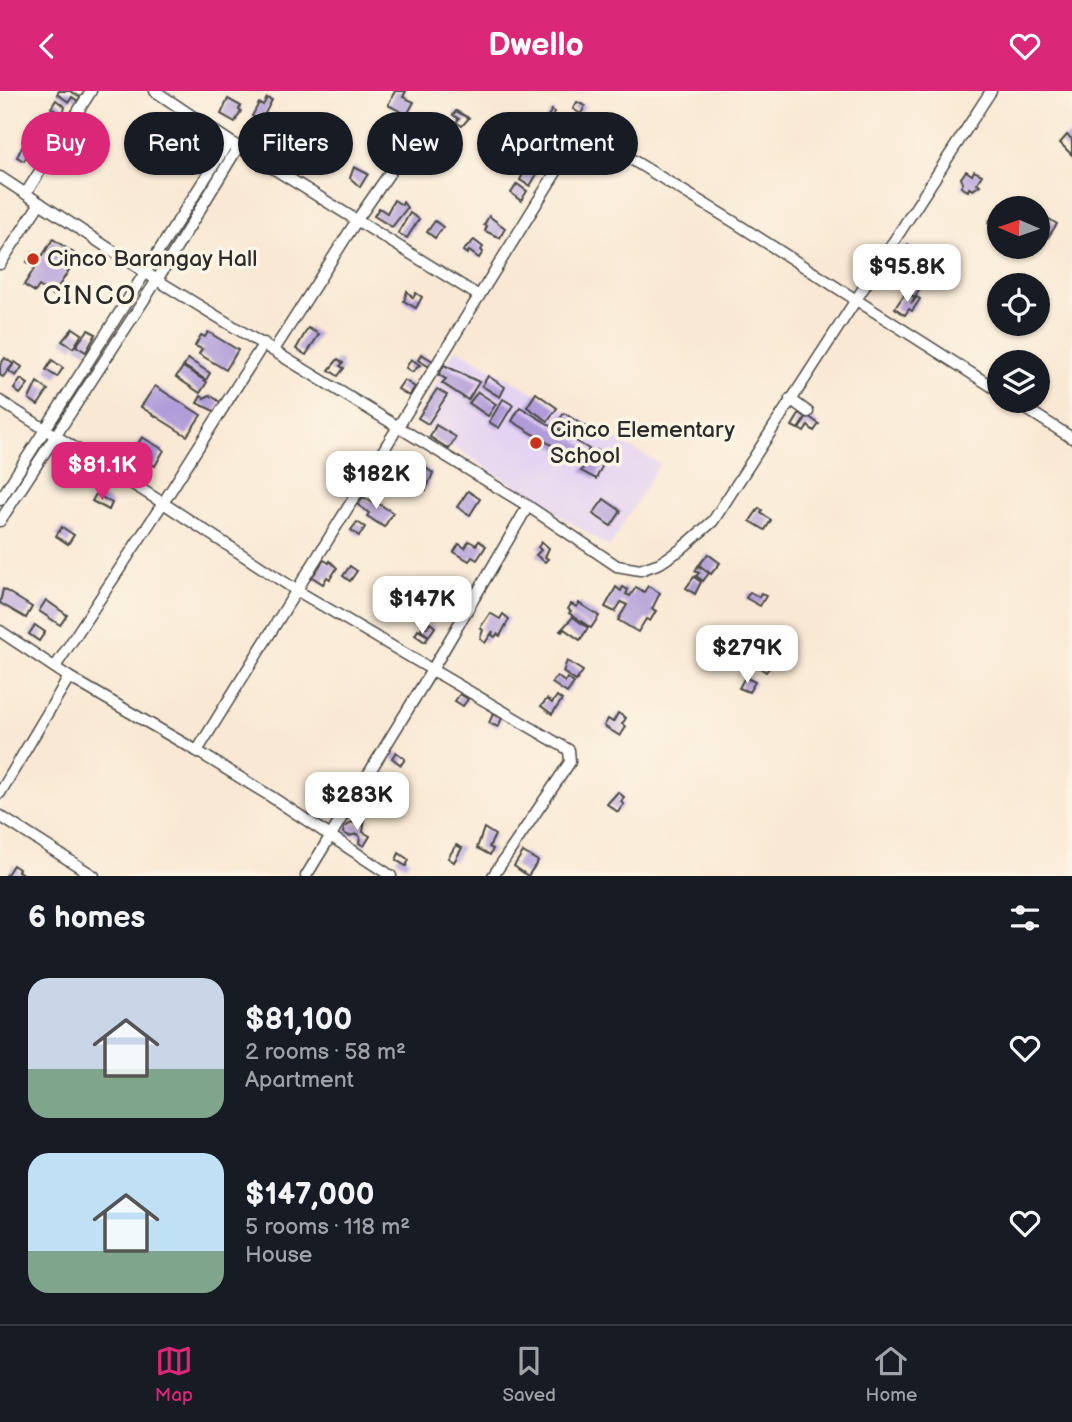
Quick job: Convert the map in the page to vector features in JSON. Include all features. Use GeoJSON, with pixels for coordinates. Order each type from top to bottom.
{"type":"FeatureCollection","features":[{"type":"Feature","properties":{"kind":"street"},"geometry":{"type":"LineString","coordinates":[[26,194],[92,91]]}},
{"type":"Feature","properties":{"kind":"street"},"geometry":{"type":"LineString","coordinates":[[155,91],[234,144],[479,296]]}},
{"type":"Feature","properties":{"kind":"street"},"geometry":{"type":"LineString","coordinates":[[0,177],[157,280],[528,506],[618,566],[639,570],[660,563],[713,521],[991,91]]}},
{"type":"Feature","properties":{"kind":"street"},"geometry":{"type":"LineString","coordinates":[[197,751],[569,151],[587,138],[603,142],[987,383]]}},
{"type":"Feature","properties":{"kind":"street"},"geometry":{"type":"LineString","coordinates":[[0,521],[145,272],[234,144]]}},
{"type":"Feature","properties":{"kind":"street"},"geometry":{"type":"LineString","coordinates":[[0,500],[157,280],[234,144]]}},
{"type":"Feature","properties":{"kind":"street"},"geometry":{"type":"LineString","coordinates":[[274,350],[388,175]]}},
{"type":"Feature","properties":{"kind":"street"},"geometry":{"type":"LineString","coordinates":[[0,264],[40,203]]}},
{"type":"Feature","properties":{"kind":"street"},"geometry":{"type":"LineString","coordinates":[[55,667],[264,343]]}},
{"type":"Feature","properties":{"kind":"street"},"geometry":{"type":"LineString","coordinates":[[790,399],[808,412]]}},
{"type":"Feature","properties":{"kind":"street"},"geometry":{"type":"LineString","coordinates":[[0,401],[296,590],[569,750],[570,762],[493,876]]}},
{"type":"Feature","properties":{"kind":"street"},"geometry":{"type":"LineString","coordinates":[[1033,413],[1072,438]]}},
{"type":"Feature","properties":{"kind":"street"},"geometry":{"type":"LineString","coordinates":[[306,876],[528,506]]}},
{"type":"Feature","properties":{"kind":"street"},"geometry":{"type":"LineString","coordinates":[[0,631],[69,677],[197,751],[391,876]]}},
{"type":"Feature","properties":{"kind":"street"},"geometry":{"type":"LineString","coordinates":[[0,793],[69,677]]}},
{"type":"Feature","properties":{"kind":"street"},"geometry":{"type":"LineString","coordinates":[[0,816],[94,876]]}},
{"type":"Feature","properties":{"kind":"shaded area","name":"Cinco Elementary School"},"geometry":{"type":"Polygon","coordinates":[[[455,348],[660,464],[609,547],[416,422],[455,348]]]}},
{"type":"Feature","properties":{"kind":"building"},"geometry":{"type":"Polygon","coordinates":[[[59,91],[70,91],[80,97],[78,101],[72,97],[69,102],[57,94],[59,91]]]}},
{"type":"Feature","properties":{"kind":"building"},"geometry":{"type":"Polygon","coordinates":[[[395,91],[406,91],[403,97],[414,102],[409,112],[401,112],[388,105],[395,91]]]}},
{"type":"Feature","properties":{"kind":"building"},"geometry":{"type":"Polygon","coordinates":[[[267,98],[272,100],[266,112],[254,112],[259,103],[263,105],[267,98]]]}},
{"type":"Feature","properties":{"kind":"building"},"geometry":{"type":"Polygon","coordinates":[[[228,99],[241,106],[235,122],[222,112],[228,99]]]}},
{"type":"Feature","properties":{"kind":"building"},"geometry":{"type":"Polygon","coordinates":[[[56,100],[65,107],[64,112],[51,108],[56,100]]]}},
{"type":"Feature","properties":{"kind":"building"},"geometry":{"type":"Polygon","coordinates":[[[577,102],[585,106],[582,112],[573,109],[577,102]]]}},
{"type":"Feature","properties":{"kind":"building"},"geometry":{"type":"Polygon","coordinates":[[[1067,135],[1072,139],[1072,155],[1060,143],[1067,135]]]}},
{"type":"Feature","properties":{"kind":"building"},"geometry":{"type":"Polygon","coordinates":[[[354,167],[367,174],[360,187],[350,178],[354,167]]]}},
{"type":"Feature","properties":{"kind":"building"},"geometry":{"type":"Polygon","coordinates":[[[966,171],[972,175],[974,171],[982,175],[977,183],[980,185],[973,190],[969,188],[968,191],[961,187],[961,178],[966,171]]]}},
{"type":"Feature","properties":{"kind":"building"},"geometry":{"type":"Polygon","coordinates":[[[522,175],[536,175],[530,186],[520,180],[522,175]]]}},
{"type":"Feature","properties":{"kind":"building"},"geometry":{"type":"Polygon","coordinates":[[[517,184],[527,191],[521,201],[511,193],[517,184]]]}},
{"type":"Feature","properties":{"kind":"building"},"geometry":{"type":"Polygon","coordinates":[[[394,200],[402,205],[403,202],[407,208],[392,227],[374,216],[379,208],[387,213],[394,200]]]}},
{"type":"Feature","properties":{"kind":"building"},"geometry":{"type":"Polygon","coordinates":[[[410,213],[419,219],[407,238],[398,233],[410,213]]]}},
{"type":"Feature","properties":{"kind":"building"},"geometry":{"type":"Polygon","coordinates":[[[489,216],[505,228],[500,238],[485,231],[487,226],[484,225],[489,216]]]}},
{"type":"Feature","properties":{"kind":"building"},"geometry":{"type":"Polygon","coordinates":[[[1050,220],[1057,224],[1050,234],[1050,220]]]}},
{"type":"Feature","properties":{"kind":"building"},"geometry":{"type":"Polygon","coordinates":[[[435,221],[443,227],[435,238],[427,232],[435,221]]]}},
{"type":"Feature","properties":{"kind":"building"},"geometry":{"type":"Polygon","coordinates":[[[53,239],[78,256],[53,295],[39,286],[35,292],[24,285],[53,239]]]}},
{"type":"Feature","properties":{"kind":"building"},"geometry":{"type":"Polygon","coordinates":[[[474,240],[483,247],[479,258],[469,251],[467,254],[463,251],[474,240]]]}},
{"type":"Feature","properties":{"kind":"building"},"geometry":{"type":"Polygon","coordinates":[[[908,245],[926,260],[919,271],[901,254],[908,245]]]}},
{"type":"Feature","properties":{"kind":"building","name":"Cinco Barangay Hall"},"geometry":{"type":"Polygon","coordinates":[[[33,252],[40,256],[33,266],[27,262],[33,252]]]}},
{"type":"Feature","properties":{"kind":"building"},"geometry":{"type":"Polygon","coordinates":[[[911,282],[920,288],[915,297],[906,291],[911,282]]]}},
{"type":"Feature","properties":{"kind":"building"},"geometry":{"type":"Polygon","coordinates":[[[407,291],[413,298],[416,293],[422,297],[416,308],[404,301],[407,291]]]}},
{"type":"Feature","properties":{"kind":"building"},"geometry":{"type":"Polygon","coordinates":[[[906,292],[915,298],[911,304],[917,297],[920,299],[912,311],[909,309],[905,315],[895,308],[906,292]]]}},
{"type":"Feature","properties":{"kind":"building"},"geometry":{"type":"Polygon","coordinates":[[[73,328],[82,334],[73,348],[62,341],[73,328]]]}},
{"type":"Feature","properties":{"kind":"building"},"geometry":{"type":"Polygon","coordinates":[[[308,328],[319,334],[306,355],[296,349],[308,328]]]}},
{"type":"Feature","properties":{"kind":"building"},"geometry":{"type":"Polygon","coordinates":[[[88,330],[96,334],[86,352],[76,346],[88,330]]]}},
{"type":"Feature","properties":{"kind":"building"},"geometry":{"type":"Polygon","coordinates":[[[208,332],[238,350],[226,370],[199,354],[202,349],[195,346],[201,335],[205,337],[208,332]]]}},
{"type":"Feature","properties":{"kind":"building"},"geometry":{"type":"Polygon","coordinates":[[[421,354],[433,361],[430,367],[418,360],[421,354]]]}},
{"type":"Feature","properties":{"kind":"building"},"geometry":{"type":"Polygon","coordinates":[[[5,358],[13,364],[3,377],[0,375],[0,365],[5,358]]]}},
{"type":"Feature","properties":{"kind":"building"},"geometry":{"type":"Polygon","coordinates":[[[188,359],[210,373],[206,380],[184,366],[188,359]]]}},
{"type":"Feature","properties":{"kind":"building"},"geometry":{"type":"Polygon","coordinates":[[[338,359],[343,363],[340,366],[344,368],[338,376],[329,370],[338,359]]]}},
{"type":"Feature","properties":{"kind":"building"},"geometry":{"type":"Polygon","coordinates":[[[411,359],[420,365],[412,372],[406,368],[411,359]]]}},
{"type":"Feature","properties":{"kind":"building"},"geometry":{"type":"Polygon","coordinates":[[[52,360],[63,368],[57,377],[46,370],[52,360]]]}},
{"type":"Feature","properties":{"kind":"building"},"geometry":{"type":"Polygon","coordinates":[[[15,362],[22,367],[16,376],[9,371],[15,362]]]}},
{"type":"Feature","properties":{"kind":"building"},"geometry":{"type":"Polygon","coordinates":[[[444,365],[479,382],[468,400],[442,383],[446,379],[439,375],[444,365]]]}},
{"type":"Feature","properties":{"kind":"building"},"geometry":{"type":"Polygon","coordinates":[[[183,367],[207,382],[200,393],[176,377],[183,367]]]}},
{"type":"Feature","properties":{"kind":"building"},"geometry":{"type":"Polygon","coordinates":[[[488,376],[505,387],[500,397],[482,386],[488,376]]]}},
{"type":"Feature","properties":{"kind":"building"},"geometry":{"type":"Polygon","coordinates":[[[21,379],[28,384],[20,394],[14,389],[21,379]]]}},
{"type":"Feature","properties":{"kind":"building"},"geometry":{"type":"Polygon","coordinates":[[[404,380],[415,387],[409,396],[398,389],[404,380]]]}},
{"type":"Feature","properties":{"kind":"building"},"geometry":{"type":"Polygon","coordinates":[[[37,382],[48,390],[38,405],[29,399],[37,382]]]}},
{"type":"Feature","properties":{"kind":"building"},"geometry":{"type":"Polygon","coordinates":[[[155,386],[201,415],[187,436],[141,407],[155,386]]]}},
{"type":"Feature","properties":{"kind":"building"},"geometry":{"type":"Polygon","coordinates":[[[437,389],[447,395],[428,424],[418,418],[437,389]]]}},
{"type":"Feature","properties":{"kind":"building"},"geometry":{"type":"Polygon","coordinates":[[[478,392],[496,404],[488,416],[469,403],[478,392]]]}},
{"type":"Feature","properties":{"kind":"building"},"geometry":{"type":"Polygon","coordinates":[[[536,393],[557,408],[548,421],[527,407],[536,393]]]}},
{"type":"Feature","properties":{"kind":"building"},"geometry":{"type":"Polygon","coordinates":[[[210,395],[220,402],[216,412],[197,403],[201,396],[204,398],[210,395]]]}},
{"type":"Feature","properties":{"kind":"building"},"geometry":{"type":"Polygon","coordinates":[[[503,399],[513,405],[499,428],[489,422],[503,399]]]}},
{"type":"Feature","properties":{"kind":"building"},"geometry":{"type":"Polygon","coordinates":[[[520,407],[589,449],[581,463],[512,421],[520,407]]]}},
{"type":"Feature","properties":{"kind":"building"},"geometry":{"type":"Polygon","coordinates":[[[564,413],[587,428],[578,441],[555,426],[564,413]]]}},
{"type":"Feature","properties":{"kind":"building"},"geometry":{"type":"Polygon","coordinates":[[[800,413],[806,417],[798,429],[792,426],[800,413]]]}},
{"type":"Feature","properties":{"kind":"building"},"geometry":{"type":"Polygon","coordinates":[[[808,416],[819,424],[814,431],[808,426],[804,432],[799,429],[808,416]]]}},
{"type":"Feature","properties":{"kind":"building"},"geometry":{"type":"Polygon","coordinates":[[[436,425],[456,437],[449,449],[430,437],[436,425]]]}},
{"type":"Feature","properties":{"kind":"building"},"geometry":{"type":"Polygon","coordinates":[[[142,437],[164,450],[155,466],[133,452],[142,437]]]}},
{"type":"Feature","properties":{"kind":"building"},"geometry":{"type":"Polygon","coordinates":[[[597,450],[606,458],[596,479],[581,471],[597,450]]]}},
{"type":"Feature","properties":{"kind":"building"},"geometry":{"type":"Polygon","coordinates":[[[393,462],[406,471],[402,480],[407,483],[403,490],[387,480],[393,471],[389,468],[393,462]]]}},
{"type":"Feature","properties":{"kind":"building"},"geometry":{"type":"Polygon","coordinates":[[[421,465],[433,473],[426,490],[415,483],[418,479],[414,476],[421,465]]]}},
{"type":"Feature","properties":{"kind":"building"},"geometry":{"type":"Polygon","coordinates":[[[468,491],[480,499],[470,515],[457,507],[468,491]]]}},
{"type":"Feature","properties":{"kind":"building"},"geometry":{"type":"Polygon","coordinates":[[[96,494],[112,503],[109,510],[92,501],[96,494]]]}},
{"type":"Feature","properties":{"kind":"building"},"geometry":{"type":"Polygon","coordinates":[[[363,497],[393,513],[384,527],[367,516],[369,513],[358,505],[363,497]]]}},
{"type":"Feature","properties":{"kind":"building"},"geometry":{"type":"Polygon","coordinates":[[[604,499],[621,511],[611,526],[593,514],[604,499]]]}},
{"type":"Feature","properties":{"kind":"building"},"geometry":{"type":"Polygon","coordinates":[[[759,508],[761,513],[771,520],[765,530],[750,521],[759,508]]]}},
{"type":"Feature","properties":{"kind":"building"},"geometry":{"type":"Polygon","coordinates":[[[357,522],[365,527],[359,536],[351,530],[357,522]]]}},
{"type":"Feature","properties":{"kind":"building"},"geometry":{"type":"Polygon","coordinates":[[[62,527],[74,535],[68,544],[56,536],[62,527]]]}},
{"type":"Feature","properties":{"kind":"building"},"geometry":{"type":"Polygon","coordinates":[[[469,541],[476,545],[479,541],[486,546],[477,560],[472,557],[469,561],[454,552],[459,544],[465,548],[469,541]]]}},
{"type":"Feature","properties":{"kind":"building"},"geometry":{"type":"Polygon","coordinates":[[[542,542],[549,548],[545,562],[536,555],[541,550],[538,547],[542,542]]]}},
{"type":"Feature","properties":{"kind":"building"},"geometry":{"type":"Polygon","coordinates":[[[708,554],[720,563],[711,574],[699,565],[708,554]]]}},
{"type":"Feature","properties":{"kind":"building"},"geometry":{"type":"Polygon","coordinates":[[[324,560],[329,563],[330,561],[337,568],[323,584],[312,577],[324,560]]]}},
{"type":"Feature","properties":{"kind":"building"},"geometry":{"type":"Polygon","coordinates":[[[350,566],[357,571],[350,581],[343,576],[350,566]]]}},
{"type":"Feature","properties":{"kind":"building"},"geometry":{"type":"Polygon","coordinates":[[[698,566],[709,573],[703,581],[696,576],[699,573],[695,571],[698,566]]]}},
{"type":"Feature","properties":{"kind":"building"},"geometry":{"type":"Polygon","coordinates":[[[694,577],[701,582],[695,594],[686,588],[694,577]]]}},
{"type":"Feature","properties":{"kind":"building"},"geometry":{"type":"Polygon","coordinates":[[[648,586],[660,593],[652,609],[656,611],[650,621],[646,619],[638,632],[618,620],[627,605],[621,602],[615,612],[605,607],[616,587],[621,591],[623,587],[628,590],[626,594],[630,596],[636,587],[644,592],[648,586]]]}},
{"type":"Feature","properties":{"kind":"building"},"geometry":{"type":"Polygon","coordinates":[[[3,589],[32,607],[26,618],[0,603],[3,589]]]}},
{"type":"Feature","properties":{"kind":"building"},"geometry":{"type":"Polygon","coordinates":[[[750,592],[759,597],[761,593],[766,596],[760,606],[746,598],[750,592]]]}},
{"type":"Feature","properties":{"kind":"building"},"geometry":{"type":"Polygon","coordinates":[[[46,600],[67,615],[60,625],[39,611],[46,600]]]}},
{"type":"Feature","properties":{"kind":"building"},"geometry":{"type":"Polygon","coordinates":[[[579,603],[599,616],[591,628],[569,613],[571,604],[577,607],[579,603]]]}},
{"type":"Feature","properties":{"kind":"building"},"geometry":{"type":"Polygon","coordinates":[[[490,613],[500,619],[503,614],[509,619],[500,636],[492,635],[493,631],[485,643],[480,639],[483,630],[480,628],[490,613]]]}},
{"type":"Feature","properties":{"kind":"building"},"geometry":{"type":"Polygon","coordinates":[[[573,617],[588,628],[580,640],[564,629],[560,631],[573,617]]]}},
{"type":"Feature","properties":{"kind":"building"},"geometry":{"type":"Polygon","coordinates":[[[430,623],[435,627],[429,636],[420,630],[423,626],[427,628],[430,623]]]}},
{"type":"Feature","properties":{"kind":"building"},"geometry":{"type":"Polygon","coordinates":[[[35,625],[45,632],[39,641],[29,634],[35,625]]]}},
{"type":"Feature","properties":{"kind":"building"},"geometry":{"type":"Polygon","coordinates":[[[418,630],[429,636],[425,642],[415,635],[418,630]]]}},
{"type":"Feature","properties":{"kind":"building"},"geometry":{"type":"Polygon","coordinates":[[[738,643],[749,650],[744,657],[734,649],[738,643]]]}},
{"type":"Feature","properties":{"kind":"building"},"geometry":{"type":"Polygon","coordinates":[[[764,657],[773,662],[766,672],[757,666],[764,657]]]}},
{"type":"Feature","properties":{"kind":"building"},"geometry":{"type":"Polygon","coordinates":[[[567,661],[583,671],[576,681],[563,672],[567,661]]]}},
{"type":"Feature","properties":{"kind":"building"},"geometry":{"type":"Polygon","coordinates":[[[557,676],[565,682],[567,678],[574,683],[567,693],[552,683],[557,676]]]}},
{"type":"Feature","properties":{"kind":"building"},"geometry":{"type":"Polygon","coordinates":[[[745,677],[755,682],[749,692],[739,688],[745,677]]]}},
{"type":"Feature","properties":{"kind":"building"},"geometry":{"type":"Polygon","coordinates":[[[460,694],[468,699],[463,706],[455,701],[460,694]]]}},
{"type":"Feature","properties":{"kind":"building"},"geometry":{"type":"Polygon","coordinates":[[[557,696],[562,700],[552,714],[541,706],[547,699],[552,703],[557,696]]]}},
{"type":"Feature","properties":{"kind":"building"},"geometry":{"type":"Polygon","coordinates":[[[618,713],[626,718],[622,724],[626,727],[620,736],[604,726],[608,719],[613,722],[618,713]]]}},
{"type":"Feature","properties":{"kind":"building"},"geometry":{"type":"Polygon","coordinates":[[[493,714],[502,718],[498,727],[489,723],[493,714]]]}},
{"type":"Feature","properties":{"kind":"building"},"geometry":{"type":"Polygon","coordinates":[[[396,752],[405,759],[401,765],[392,758],[396,752]]]}},
{"type":"Feature","properties":{"kind":"building"},"geometry":{"type":"Polygon","coordinates":[[[373,784],[375,786],[371,793],[374,797],[369,800],[364,796],[373,784]]]}},
{"type":"Feature","properties":{"kind":"building"},"geometry":{"type":"Polygon","coordinates":[[[618,792],[624,797],[621,802],[624,804],[618,812],[607,804],[618,792]]]}},
{"type":"Feature","properties":{"kind":"building"},"geometry":{"type":"Polygon","coordinates":[[[365,820],[363,832],[370,836],[364,846],[359,843],[360,837],[357,834],[349,836],[343,833],[344,828],[352,822],[361,826],[365,820]]]}},
{"type":"Feature","properties":{"kind":"building"},"geometry":{"type":"Polygon","coordinates":[[[484,828],[495,835],[489,847],[493,849],[490,855],[477,848],[484,828]]]}},
{"type":"Feature","properties":{"kind":"building"},"geometry":{"type":"Polygon","coordinates":[[[456,845],[462,848],[454,862],[448,858],[456,845]]]}},
{"type":"Feature","properties":{"kind":"building"},"geometry":{"type":"Polygon","coordinates":[[[523,852],[538,861],[528,876],[514,866],[523,852]]]}},
{"type":"Feature","properties":{"kind":"building"},"geometry":{"type":"Polygon","coordinates":[[[399,853],[409,860],[406,866],[396,860],[399,853]]]}},
{"type":"Feature","properties":{"kind":"building"},"geometry":{"type":"Polygon","coordinates":[[[13,865],[23,874],[21,876],[6,876],[13,865]]]}},
{"type":"Feature","properties":{"kind":"place","name":"Cinco Barangay Hall"},"geometry":{"type":"Point","coordinates":[33,259]}},
{"type":"Feature","properties":{"kind":"place","name":"Cinco Elementary School"},"geometry":{"type":"Point","coordinates":[536,443]}},
{"type":"Feature","properties":{"kind":"district","name":"CINCO"},"geometry":{"type":"Point","coordinates":[90,296]}}]}
